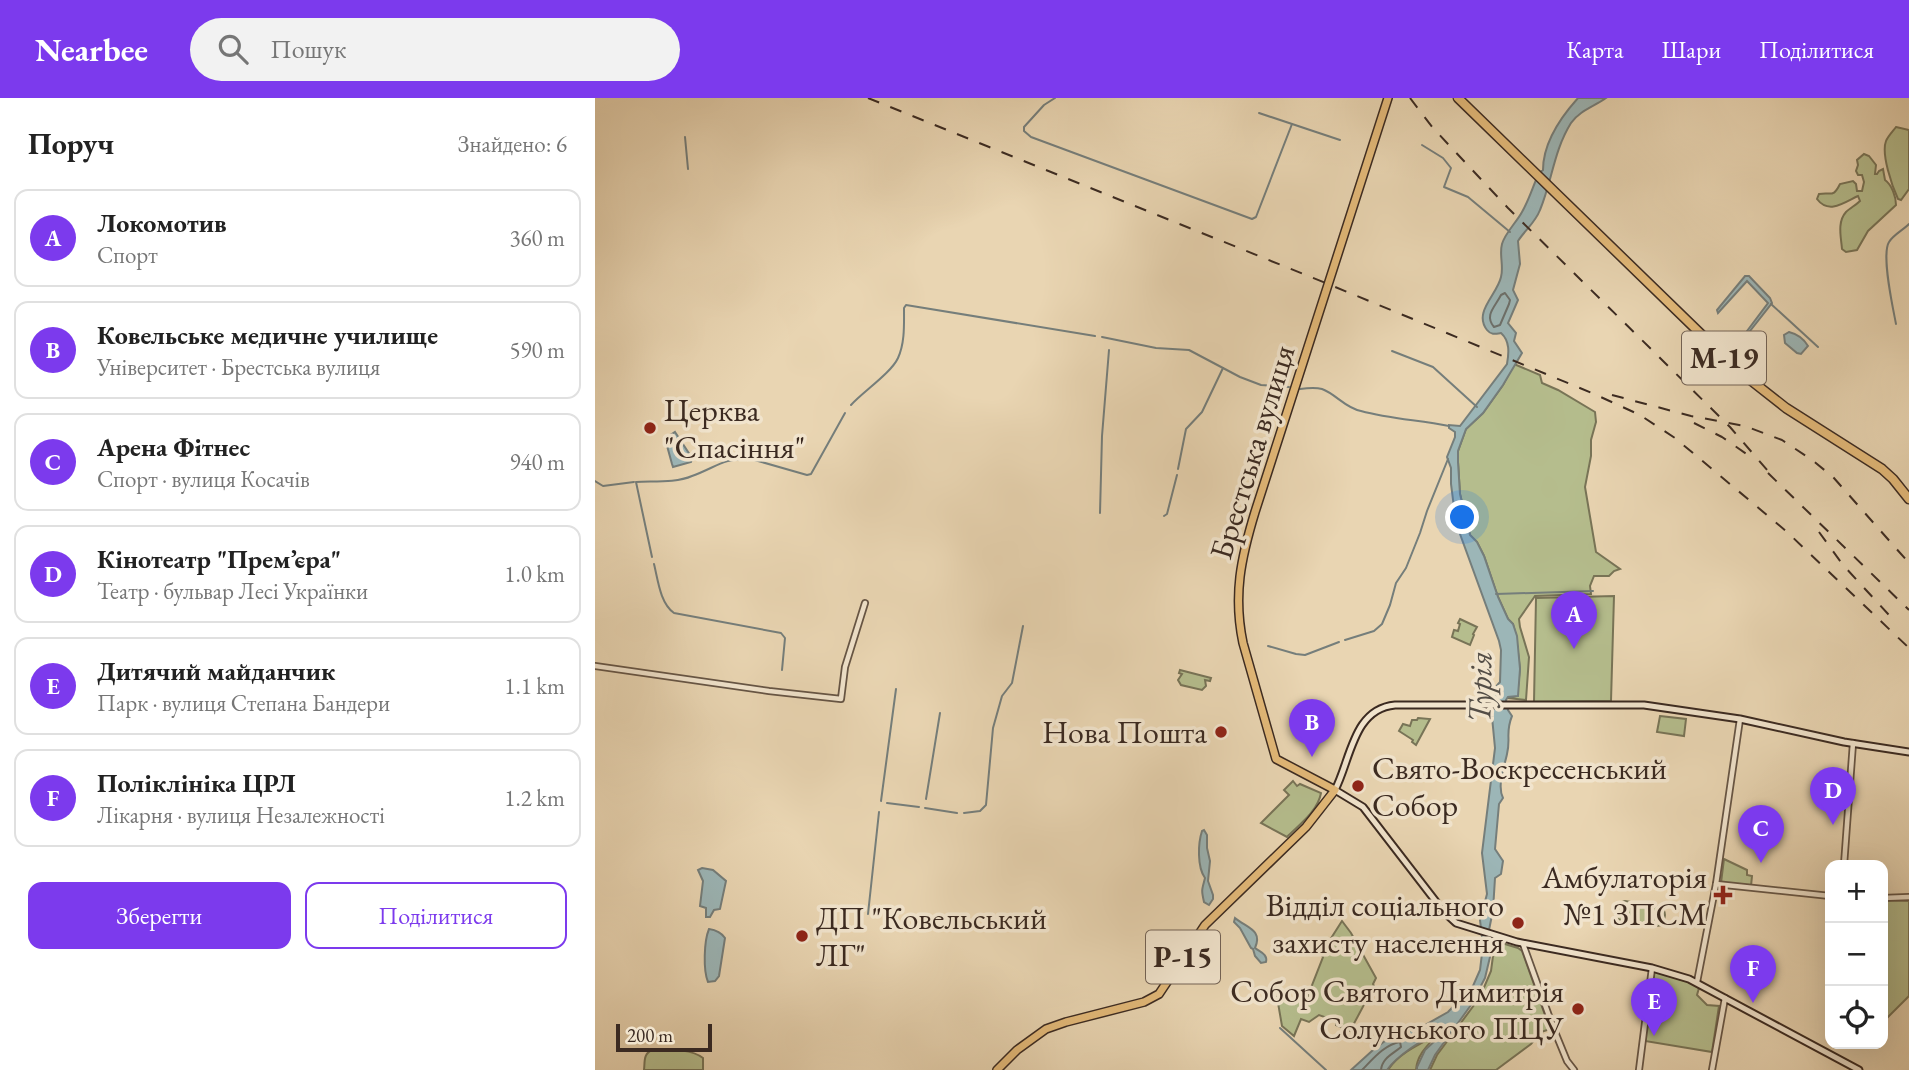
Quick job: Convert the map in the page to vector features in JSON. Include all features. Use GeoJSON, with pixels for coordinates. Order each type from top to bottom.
{"type":"FeatureCollection","features":[{"type":"Feature","properties":{"kind":"highway","name":"М-19"},"geometry":{"type":"LineString","coordinates":[[1458,98],[1724,358],[1756,386],[1795,414],[1882,469],[1909,499]]}},
{"type":"Feature","properties":{"kind":"main road","name":"Брестська вулиця"},"geometry":{"type":"LineString","coordinates":[[1335,789],[1276,759],[1243,643],[1237,596],[1243,555],[1255,512],[1388,98]]}},
{"type":"Feature","properties":{"kind":"main road"},"geometry":{"type":"LineString","coordinates":[[1859,1070],[1697,982],[1652,968],[1523,944],[1461,925],[1449,918],[1363,807],[1335,789],[1366,718],[1378,709],[1395,705],[1644,705],[1747,720],[1909,752]]}},
{"type":"Feature","properties":{"kind":"main road","name":"Р-15"},"geometry":{"type":"LineString","coordinates":[[997,1070],[1017,1050],[1046,1029],[1144,1002],[1159,994],[1205,925],[1306,827],[1335,789]]}},
{"type":"Feature","properties":{"kind":"street"},"geometry":{"type":"LineString","coordinates":[[595,666],[841,699],[845,667],[865,603]]}},
{"type":"Feature","properties":{"kind":"street"},"geometry":{"type":"LineString","coordinates":[[1697,982],[1716,884],[1740,719]]}},
{"type":"Feature","properties":{"kind":"street"},"geometry":{"type":"LineString","coordinates":[[1739,726],[1747,720]]}},
{"type":"Feature","properties":{"kind":"street"},"geometry":{"type":"LineString","coordinates":[[1844,860],[1853,743]]}},
{"type":"Feature","properties":{"kind":"street"},"geometry":{"type":"LineString","coordinates":[[1716,884],[1825,895]]}},
{"type":"Feature","properties":{"kind":"street"},"geometry":{"type":"LineString","coordinates":[[1888,898],[1909,897]]}},
{"type":"Feature","properties":{"kind":"street"},"geometry":{"type":"LineString","coordinates":[[1523,944],[1572,1070]]}},
{"type":"Feature","properties":{"kind":"street"},"geometry":{"type":"LineString","coordinates":[[1639,1070],[1652,968]]}},
{"type":"Feature","properties":{"kind":"street"},"geometry":{"type":"LineString","coordinates":[[1712,1070],[1725,997]]}},
{"type":"Feature","properties":{"kind":"green space"},"geometry":{"type":"Polygon","coordinates":[[[1896,127],[1909,130],[1909,189],[1901,200],[1898,199],[1893,186],[1885,154],[1886,141],[1896,127]]]}},
{"type":"Feature","properties":{"kind":"green space"},"geometry":{"type":"Polygon","coordinates":[[[1864,154],[1876,165],[1875,174],[1883,169],[1896,205],[1868,231],[1857,250],[1846,252],[1842,249],[1841,220],[1846,212],[1860,201],[1858,196],[1832,207],[1817,199],[1819,194],[1832,194],[1840,184],[1853,181],[1857,191],[1862,191],[1862,175],[1858,175],[1856,171],[1857,160],[1864,154]]]}},
{"type":"Feature","properties":{"kind":"green space"},"geometry":{"type":"Polygon","coordinates":[[[1514,364],[1540,375],[1542,383],[1595,412],[1596,422],[1585,487],[1596,552],[1620,569],[1609,576],[1594,576],[1590,586],[1591,594],[1535,596],[1519,619],[1529,657],[1526,700],[1507,698],[1517,696],[1520,669],[1516,636],[1513,624],[1498,597],[1484,556],[1470,535],[1460,494],[1458,462],[1458,451],[1466,429],[1483,413],[1514,364]]]}},
{"type":"Feature","properties":{"kind":"green space"},"geometry":{"type":"Polygon","coordinates":[[[1614,596],[1611,701],[1534,702],[1536,598],[1614,596]]]}},
{"type":"Feature","properties":{"kind":"green space"},"geometry":{"type":"Polygon","coordinates":[[[1460,619],[1477,627],[1470,645],[1452,637],[1454,630],[1458,631],[1460,619]]]}},
{"type":"Feature","properties":{"kind":"green space"},"geometry":{"type":"Polygon","coordinates":[[[1180,670],[1211,678],[1210,681],[1205,680],[1206,686],[1202,690],[1181,685],[1178,680],[1182,674],[1179,673],[1180,670]]]}},
{"type":"Feature","properties":{"kind":"green space"},"geometry":{"type":"Polygon","coordinates":[[[1660,716],[1686,719],[1684,736],[1657,732],[1660,716]]]}},
{"type":"Feature","properties":{"kind":"green space"},"geometry":{"type":"Polygon","coordinates":[[[1430,719],[1416,745],[1399,731],[1403,724],[1410,726],[1412,720],[1430,719]]]}},
{"type":"Feature","properties":{"kind":"green space"},"geometry":{"type":"Polygon","coordinates":[[[1293,781],[1297,786],[1300,784],[1321,793],[1312,812],[1287,837],[1261,823],[1289,795],[1284,790],[1293,781]]]}},
{"type":"Feature","properties":{"kind":"green space"},"geometry":{"type":"Polygon","coordinates":[[[1724,859],[1747,870],[1747,875],[1752,876],[1751,886],[1721,883],[1724,859]]]}},
{"type":"Feature","properties":{"kind":"green space"},"geometry":{"type":"Polygon","coordinates":[[[1888,900],[1909,901],[1909,996],[1888,1017],[1888,900]]]}},
{"type":"Feature","properties":{"kind":"green space"},"geometry":{"type":"Polygon","coordinates":[[[1625,901],[1661,907],[1664,920],[1657,926],[1621,921],[1616,917],[1616,909],[1625,901]]]}},
{"type":"Feature","properties":{"kind":"green space"},"geometry":{"type":"Polygon","coordinates":[[[1342,921],[1376,978],[1374,986],[1350,1031],[1336,1025],[1336,1021],[1319,1015],[1309,1022],[1301,1019],[1294,1036],[1282,1026],[1277,997],[1305,1003],[1323,957],[1321,954],[1342,921]]]}},
{"type":"Feature","properties":{"kind":"green space"},"geometry":{"type":"Polygon","coordinates":[[[1495,941],[1522,951],[1550,1029],[1541,1032],[1531,1044],[1496,1070],[1430,1070],[1437,1055],[1480,997],[1491,971],[1495,941]]]}},
{"type":"Feature","properties":{"kind":"green space"},"geometry":{"type":"Polygon","coordinates":[[[1654,971],[1689,982],[1699,988],[1697,995],[1707,1005],[1719,1006],[1712,1052],[1645,1041],[1654,971]]]}},
{"type":"Feature","properties":{"kind":"green space"},"geometry":{"type":"Polygon","coordinates":[[[1437,1035],[1420,1055],[1416,1070],[1388,1070],[1404,1054],[1437,1035]]]}},
{"type":"Feature","properties":{"kind":"green space"},"geometry":{"type":"Polygon","coordinates":[[[652,1050],[678,1050],[698,1055],[703,1058],[703,1070],[644,1070],[646,1056],[652,1050]]]}},
{"type":"Feature","properties":{"kind":"water"},"geometry":{"type":"Polygon","coordinates":[[[1578,98],[1606,98],[1571,123],[1561,144],[1540,210],[1518,241],[1520,264],[1513,290],[1518,300],[1508,323],[1516,333],[1514,341],[1522,353],[1483,413],[1466,429],[1458,451],[1460,494],[1470,535],[1484,556],[1498,597],[1513,624],[1517,636],[1520,669],[1518,696],[1508,697],[1506,700],[1512,716],[1501,782],[1503,798],[1499,804],[1495,849],[1503,861],[1501,874],[1495,878],[1493,910],[1487,940],[1490,957],[1485,978],[1471,1005],[1435,1055],[1428,1070],[1417,1070],[1417,1067],[1425,1050],[1439,1034],[1411,1048],[1387,1070],[1351,1070],[1389,1038],[1425,1025],[1448,1012],[1473,986],[1480,970],[1483,945],[1480,920],[1487,894],[1482,853],[1495,748],[1492,717],[1487,713],[1486,697],[1500,682],[1501,650],[1456,523],[1451,468],[1447,457],[1455,432],[1449,425],[1460,426],[1507,364],[1506,340],[1501,333],[1495,334],[1487,330],[1483,323],[1484,310],[1501,277],[1503,240],[1522,212],[1539,173],[1543,170],[1546,151],[1554,132],[1578,98]]]}},
{"type":"Feature","properties":{"kind":"water"},"geometry":{"type":"Polygon","coordinates":[[[1745,276],[1749,276],[1772,303],[1739,345],[1768,303],[1747,281],[1718,313],[1717,310],[1745,276]]]}},
{"type":"Feature","properties":{"kind":"water"},"geometry":{"type":"Polygon","coordinates":[[[1789,332],[1800,337],[1808,346],[1801,354],[1785,343],[1784,335],[1789,332]]]}},
{"type":"Feature","properties":{"kind":"water"},"geometry":{"type":"Polygon","coordinates":[[[675,432],[692,458],[691,462],[673,467],[666,442],[675,432]]]}},
{"type":"Feature","properties":{"kind":"water"},"geometry":{"type":"Polygon","coordinates":[[[1204,830],[1210,861],[1208,881],[1213,895],[1209,905],[1203,898],[1205,878],[1199,855],[1204,830]]]}},
{"type":"Feature","properties":{"kind":"water"},"geometry":{"type":"Polygon","coordinates":[[[698,870],[713,870],[726,881],[720,909],[714,910],[710,917],[706,917],[706,908],[700,906],[703,881],[698,870]]]}},
{"type":"Feature","properties":{"kind":"water"},"geometry":{"type":"Polygon","coordinates":[[[1235,918],[1255,933],[1255,948],[1265,955],[1266,962],[1261,963],[1255,956],[1234,922],[1235,918]]]}},
{"type":"Feature","properties":{"kind":"water"},"geometry":{"type":"Polygon","coordinates":[[[709,929],[725,938],[719,976],[715,981],[708,982],[705,955],[709,929]]]}},
{"type":"Feature","properties":{"kind":"waterway"},"geometry":{"type":"LineString","coordinates":[[1055,98],[1044,105],[1024,127],[1024,131],[1031,137],[1252,219],[1256,217],[1292,124]]}},
{"type":"Feature","properties":{"kind":"waterway"},"geometry":{"type":"LineString","coordinates":[[1259,113],[1340,140]]}},
{"type":"Feature","properties":{"kind":"waterway"},"geometry":{"type":"LineString","coordinates":[[685,137],[688,169]]}},
{"type":"Feature","properties":{"kind":"waterway"},"geometry":{"type":"LineString","coordinates":[[1422,145],[1443,158],[1451,168],[1444,187],[1468,197],[1510,232]]}},
{"type":"Feature","properties":{"kind":"waterway"},"geometry":{"type":"LineString","coordinates":[[1896,324],[1888,282],[1887,249],[1891,239],[1909,224]]}},
{"type":"Feature","properties":{"kind":"waterway"},"geometry":{"type":"LineString","coordinates":[[1771,304],[1818,347]]}},
{"type":"Feature","properties":{"kind":"waterway"},"geometry":{"type":"LineString","coordinates":[[851,405],[895,364],[903,340],[906,305],[1095,336]]}},
{"type":"Feature","properties":{"kind":"waterway"},"geometry":{"type":"LineString","coordinates":[[1102,337],[1156,348],[1189,350],[1261,385],[1289,387]]}},
{"type":"Feature","properties":{"kind":"waterway"},"geometry":{"type":"LineString","coordinates":[[1100,513],[1102,436],[1109,350]]}},
{"type":"Feature","properties":{"kind":"waterway"},"geometry":{"type":"LineString","coordinates":[[1392,351],[1433,367],[1477,407]]}},
{"type":"Feature","properties":{"kind":"waterway"},"geometry":{"type":"LineString","coordinates":[[1178,469],[1186,429],[1202,412],[1223,368]]}},
{"type":"Feature","properties":{"kind":"waterway"},"geometry":{"type":"LineString","coordinates":[[1300,389],[1322,389],[1361,411],[1449,426]]}},
{"type":"Feature","properties":{"kind":"waterway"},"geometry":{"type":"LineString","coordinates":[[652,557],[636,482],[679,480],[741,459],[811,474],[845,413]]}},
{"type":"Feature","properties":{"kind":"waterway"},"geometry":{"type":"LineString","coordinates":[[1345,640],[1374,631],[1382,624],[1396,583],[1406,568],[1448,459]]}},
{"type":"Feature","properties":{"kind":"waterway"},"geometry":{"type":"LineString","coordinates":[[1164,516],[1167,514],[1177,475]]}},
{"type":"Feature","properties":{"kind":"waterway"},"geometry":{"type":"LineString","coordinates":[[595,481],[603,486],[634,482]]}},
{"type":"Feature","properties":{"kind":"waterway"},"geometry":{"type":"LineString","coordinates":[[654,564],[663,597],[674,613],[781,633],[785,638],[782,670]]}},
{"type":"Feature","properties":{"kind":"waterway"},"geometry":{"type":"LineString","coordinates":[[1496,594],[1593,591]]}},
{"type":"Feature","properties":{"kind":"waterway"},"geometry":{"type":"LineString","coordinates":[[964,813],[980,811],[986,805],[993,728],[1002,696],[1012,683],[1023,626]]}},
{"type":"Feature","properties":{"kind":"waterway"},"geometry":{"type":"LineString","coordinates":[[1268,646],[1305,655],[1339,642]]}},
{"type":"Feature","properties":{"kind":"waterway"},"geometry":{"type":"LineString","coordinates":[[881,801],[896,689]]}},
{"type":"Feature","properties":{"kind":"waterway"},"geometry":{"type":"LineString","coordinates":[[926,799],[940,713]]}},
{"type":"Feature","properties":{"kind":"waterway"},"geometry":{"type":"LineString","coordinates":[[887,803],[919,807]]}},
{"type":"Feature","properties":{"kind":"waterway"},"geometry":{"type":"LineString","coordinates":[[925,808],[957,813]]}},
{"type":"Feature","properties":{"kind":"waterway"},"geometry":{"type":"LineString","coordinates":[[868,914],[879,812]]}},
{"type":"Feature","properties":{"kind":"waterway"},"geometry":{"type":"LineString","coordinates":[[1280,1028],[1326,1070]]}},
{"type":"Feature","properties":{"kind":"railway"},"geometry":{"type":"LineString","coordinates":[[868,98],[1328,284],[1640,415],[1675,438],[1786,531],[1909,648]]}},
{"type":"Feature","properties":{"kind":"railway"},"geometry":{"type":"LineString","coordinates":[[1410,98],[1433,128],[1508,208],[1730,427],[1774,478]]}},
{"type":"Feature","properties":{"kind":"railway"},"geometry":{"type":"LineString","coordinates":[[1612,395],[1691,416],[1745,426],[1782,440],[1833,477],[1909,563]]}},
{"type":"Feature","properties":{"kind":"railway"},"geometry":{"type":"LineString","coordinates":[[1694,423],[1722,437],[1748,455]]}},
{"type":"Feature","properties":{"kind":"railway"},"geometry":{"type":"LineString","coordinates":[[1768,473],[1909,610]]}},
{"type":"Feature","properties":{"kind":"railway"},"geometry":{"type":"LineString","coordinates":[[1819,532],[1843,565],[1889,615]]}},
{"type":"Feature","properties":{"kind":"place","name":"Церква \"Спасіння\""},"geometry":{"type":"Point","coordinates":[650,428]}},
{"type":"Feature","properties":{"kind":"place","name":"Локомотив"},"geometry":{"type":"Point","coordinates":[1574,649]}},
{"type":"Feature","properties":{"kind":"place","name":"Нова Пошта"},"geometry":{"type":"Point","coordinates":[1221,732]}},
{"type":"Feature","properties":{"kind":"place","name":"Ковельське медичне училище"},"geometry":{"type":"Point","coordinates":[1312,757]}},
{"type":"Feature","properties":{"kind":"place","name":"Свято-Воскресенський Собор"},"geometry":{"type":"Point","coordinates":[1358,786]}},
{"type":"Feature","properties":{"kind":"place","name":"Кінотеатр \"Прем’єра\""},"geometry":{"type":"Point","coordinates":[1833,825]}},
{"type":"Feature","properties":{"kind":"place","name":"Арена Фітнес"},"geometry":{"type":"Point","coordinates":[1761,863]}},
{"type":"Feature","properties":{"kind":"place","name":"Амбулаторія №1 ЗПСМ"},"geometry":{"type":"Point","coordinates":[1723,895]}},
{"type":"Feature","properties":{"kind":"place","name":"Відділ соціального захисту населення"},"geometry":{"type":"Point","coordinates":[1518,923]}},
{"type":"Feature","properties":{"kind":"place","name":"ДП \"Ковельський ЛГ\""},"geometry":{"type":"Point","coordinates":[802,936]}},
{"type":"Feature","properties":{"kind":"place","name":"Поліклініка ЦРЛ"},"geometry":{"type":"Point","coordinates":[1753,1003]}},
{"type":"Feature","properties":{"kind":"place","name":"Собор Святого Димитрія Солунського ПЦУ"},"geometry":{"type":"Point","coordinates":[1578,1009]}},
{"type":"Feature","properties":{"kind":"place","name":"Дитячий майданчик"},"geometry":{"type":"Point","coordinates":[1654,1036]}},
{"type":"Feature","properties":{"kind":"water label","name":"Турія"},"geometry":{"type":"Point","coordinates":[1479,687]}}]}
